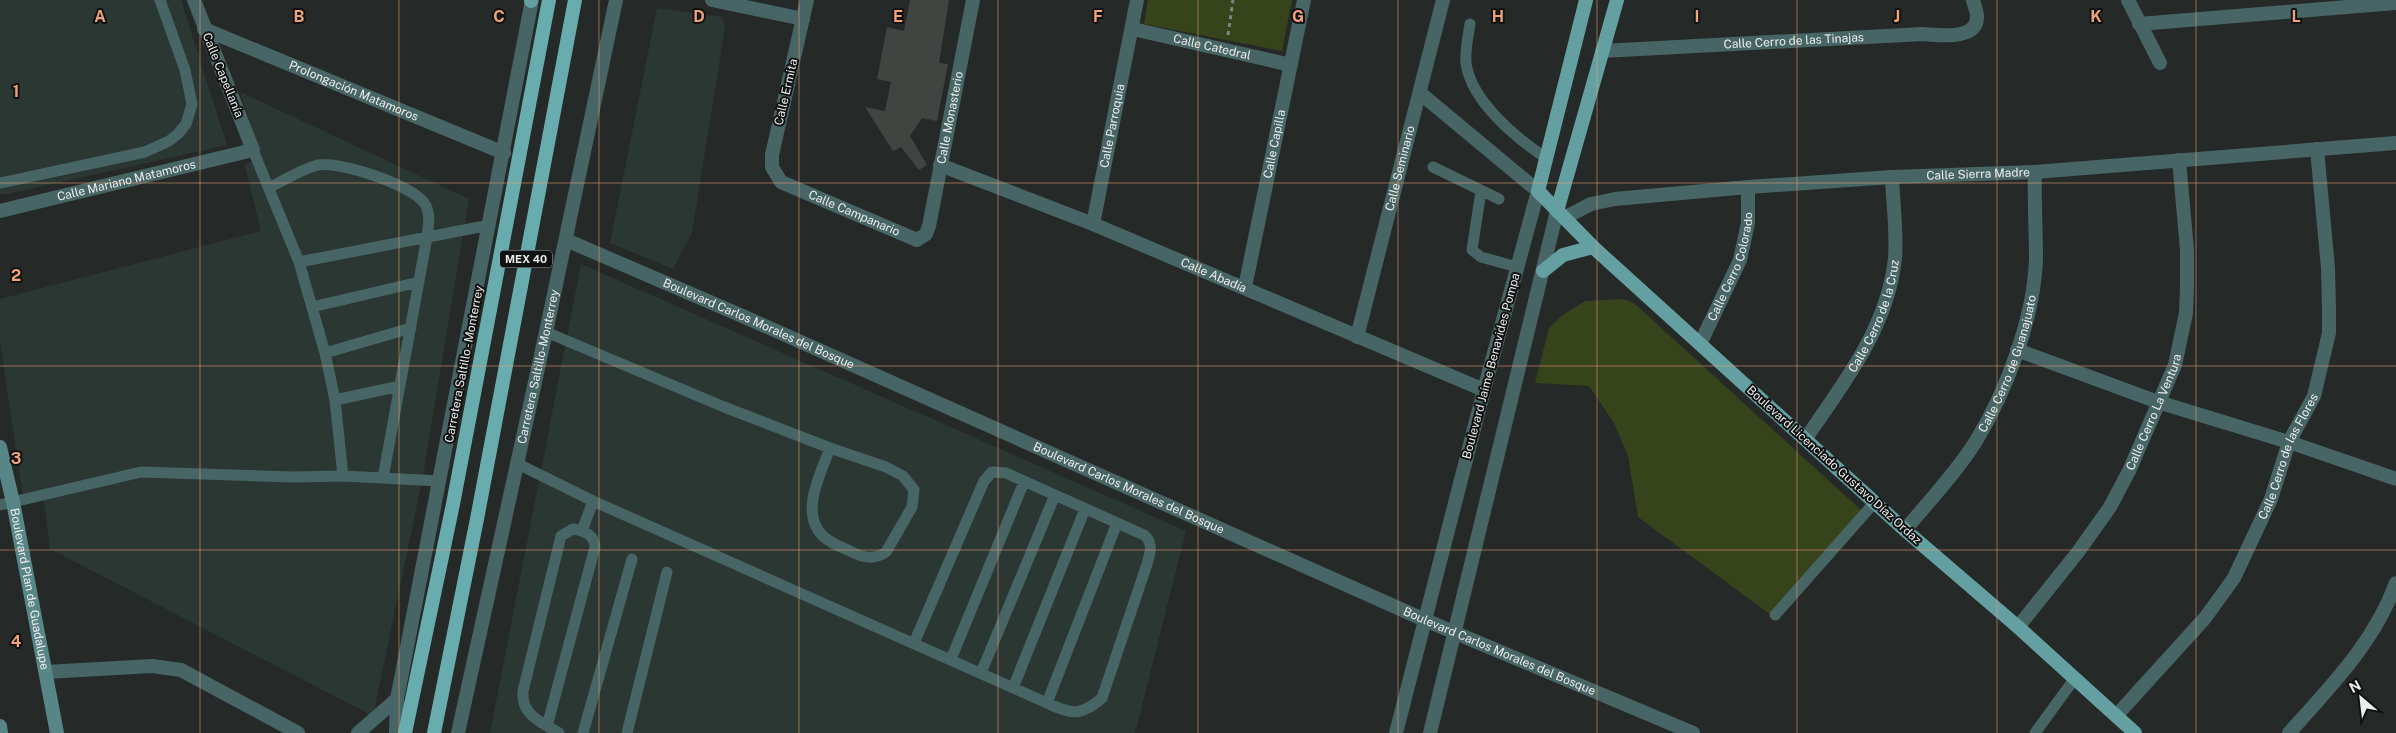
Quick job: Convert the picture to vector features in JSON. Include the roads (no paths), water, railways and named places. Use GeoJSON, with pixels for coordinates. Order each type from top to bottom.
{"type":"FeatureCollection","features":[{"type":"Feature","properties":{"kind":"highway","name":"Carretera Saltillo - Monterrey"},"geometry":{"type":"LineString","coordinates":[[405,733],[453,504],[549,0]]}},
{"type":"Feature","properties":{"kind":"highway","name":"MEX 40"},"geometry":{"type":"LineString","coordinates":[[434,733],[477,519],[575,0]]}},
{"type":"Feature","properties":{"kind":"main road","name":"Boulevard Jaime Benavides Pompa"},"geometry":{"type":"LineString","coordinates":[[1538,191],[1586,0]]}},
{"type":"Feature","properties":{"kind":"main road","name":"Boulevard Jaime Benavides Pompa"},"geometry":{"type":"LineString","coordinates":[[1561,214],[1602,51],[1617,0]]}},
{"type":"Feature","properties":{"kind":"main road","name":"Boulevard Licenciado Gustavo Díaz Ordaz"},"geometry":{"type":"LineString","coordinates":[[1538,191],[1593,247],[1806,438],[1905,530],[2018,627],[2133,732]]}},
{"type":"Feature","properties":{"kind":"main road"},"geometry":{"type":"LineString","coordinates":[[1543,271],[1563,254],[1593,247]]}},
{"type":"Feature","properties":{"kind":"main road","name":"Boulevard Plan de Guadalupe"},"geometry":{"type":"LineString","coordinates":[[0,446],[7,504],[46,672],[56,733]]}},
{"type":"Feature","properties":{"kind":"main road"},"geometry":{"type":"LineString","coordinates":[[0,726],[1,733]]}},
{"type":"Feature","properties":{"kind":"street","name":"Calle Capellanía"},"geometry":{"type":"LineString","coordinates":[[194,0],[253,150]]}},
{"type":"Feature","properties":{"kind":"street"},"geometry":{"type":"LineString","coordinates":[[396,733],[397,700],[504,153],[531,0]]}},
{"type":"Feature","properties":{"kind":"street","name":"Carretera Saltillo-Monterrey"},"geometry":{"type":"LineString","coordinates":[[458,733],[518,464],[616,0]]}},
{"type":"Feature","properties":{"kind":"street"},"geometry":{"type":"LineString","coordinates":[[712,0],[803,19]]}},
{"type":"Feature","properties":{"kind":"street","name":"Calle Ermita"},"geometry":{"type":"LineString","coordinates":[[781,182],[772,167],[772,155],[807,0]]}},
{"type":"Feature","properties":{"kind":"street","name":"Calle Monasterio"},"geometry":{"type":"LineString","coordinates":[[926,234],[973,0]]}},
{"type":"Feature","properties":{"kind":"street","name":"Calle Parroquia"},"geometry":{"type":"LineString","coordinates":[[1093,224],[1138,0]]}},
{"type":"Feature","properties":{"kind":"street","name":"Calle Capilla"},"geometry":{"type":"LineString","coordinates":[[1245,287],[1304,0]]}},
{"type":"Feature","properties":{"kind":"street","name":"Calle Seminario"},"geometry":{"type":"LineString","coordinates":[[1357,337],[1443,0]]}},
{"type":"Feature","properties":{"kind":"street","name":"Calle Cerro de las Tinajas"},"geometry":{"type":"LineString","coordinates":[[1602,51],[1923,34],[1955,35],[1971,30],[1975,24],[1977,16],[1973,0]]}},
{"type":"Feature","properties":{"kind":"street"},"geometry":{"type":"LineString","coordinates":[[2128,0],[2160,63]]}},
{"type":"Feature","properties":{"kind":"street"},"geometry":{"type":"LineString","coordinates":[[2139,24],[2270,6],[2396,3]]}},
{"type":"Feature","properties":{"kind":"street","name":"Prolongación Matamoros"},"geometry":{"type":"LineString","coordinates":[[204,28],[504,153]]}},
{"type":"Feature","properties":{"kind":"street","name":"Calle Catedral"},"geometry":{"type":"LineString","coordinates":[[1133,29],[1291,65]]}},
{"type":"Feature","properties":{"kind":"street"},"geometry":{"type":"LineString","coordinates":[[1420,93],[1538,191]]}},
{"type":"Feature","properties":{"kind":"street","name":"Calle Sierra Madre"},"geometry":{"type":"LineString","coordinates":[[1561,214],[1591,204],[1615,199],[1748,187],[1892,177],[2035,172],[2396,143]]}},
{"type":"Feature","properties":{"kind":"street","name":"Calle Mariano Matamoros"},"geometry":{"type":"LineString","coordinates":[[0,211],[253,150]]}},
{"type":"Feature","properties":{"kind":"street","name":"Calle Cerro de las Flores"},"geometry":{"type":"LineString","coordinates":[[2116,716],[2204,618],[2234,578],[2271,498],[2289,442],[2314,396],[2329,334],[2328,268],[2317,150]]}},
{"type":"Feature","properties":{"kind":"street","name":"Calle Cerro La Ventura"},"geometry":{"type":"LineString","coordinates":[[2018,627],[2078,552],[2110,506],[2129,471],[2175,365],[2186,313],[2187,250],[2179,160]]}},
{"type":"Feature","properties":{"kind":"street","name":"Calle Abadía"},"geometry":{"type":"LineString","coordinates":[[940,165],[1093,224],[1484,390]]}},
{"type":"Feature","properties":{"kind":"street","name":"Calle Cerro de Guanajuato"},"geometry":{"type":"LineString","coordinates":[[1905,530],[1944,484],[1976,441],[1994,405],[2017,350],[2026,320],[2036,259],[2035,172]]}},
{"type":"Feature","properties":{"kind":"street","name":"Calle Cerro de la Cruz"},"geometry":{"type":"LineString","coordinates":[[1806,438],[1862,355],[1885,304],[1895,256],[1892,177]]}},
{"type":"Feature","properties":{"kind":"street","name":"Calle Campanario"},"geometry":{"type":"LineString","coordinates":[[781,182],[913,240],[920,239],[926,234]]}},
{"type":"Feature","properties":{"kind":"street","name":"Calle Cerro Colorado"},"geometry":{"type":"LineString","coordinates":[[1700,344],[1740,260],[1748,223],[1748,187]]}},
{"type":"Feature","properties":{"kind":"street","name":"Boulevard Jaime Benavides Pompa"},"geometry":{"type":"LineString","coordinates":[[1396,733],[1484,390],[1538,191]]}},
{"type":"Feature","properties":{"kind":"street","name":"Boulevard Jaime Benavides Pompa"},"geometry":{"type":"LineString","coordinates":[[1430,733],[1543,271],[1561,214]]}},
{"type":"Feature","properties":{"kind":"street","name":"Boulevard Carlos Morales del Bosque"},"geometry":{"type":"LineString","coordinates":[[566,240],[784,334],[1424,620],[1693,733]]}},
{"type":"Feature","properties":{"kind":"street"},"geometry":{"type":"LineString","coordinates":[[2017,350],[2158,402],[2289,442],[2396,479]]}},
{"type":"Feature","properties":{"kind":"street"},"geometry":{"type":"LineString","coordinates":[[2289,733],[2344,672],[2370,636],[2388,603],[2396,583]]}},
{"type":"Feature","properties":{"kind":"street"},"geometry":{"type":"LineString","coordinates":[[46,672],[152,666],[181,670],[298,733]]}},
{"type":"Feature","properties":{"kind":"street"},"geometry":{"type":"LineString","coordinates":[[358,733],[397,700]]}},
{"type":"Feature","properties":{"kind":"lane"},"geometry":{"type":"LineString","coordinates":[[0,183],[146,152],[169,141],[178,134],[186,124],[192,104],[184,70],[160,0]]}},
{"type":"Feature","properties":{"kind":"lane"},"geometry":{"type":"LineString","coordinates":[[1470,24],[1466,62],[1473,85],[1494,114],[1519,139],[1546,158]]}},
{"type":"Feature","properties":{"kind":"lane"},"geometry":{"type":"LineString","coordinates":[[253,150],[299,262],[325,353],[335,400],[344,476]]}},
{"type":"Feature","properties":{"kind":"lane"},"geometry":{"type":"LineString","coordinates":[[269,188],[317,166],[344,166],[416,195],[426,206],[428,212],[428,237],[383,478]]}},
{"type":"Feature","properties":{"kind":"lane"},"geometry":{"type":"LineString","coordinates":[[1432,167],[1499,199]]}},
{"type":"Feature","properties":{"kind":"lane"},"geometry":{"type":"LineString","coordinates":[[1481,191],[1472,250],[1481,257],[1517,267]]}},
{"type":"Feature","properties":{"kind":"lane"},"geometry":{"type":"LineString","coordinates":[[299,262],[490,225]]}},
{"type":"Feature","properties":{"kind":"lane"},"geometry":{"type":"LineString","coordinates":[[312,307],[419,282]]}},
{"type":"Feature","properties":{"kind":"lane"},"geometry":{"type":"LineString","coordinates":[[325,353],[410,328]]}},
{"type":"Feature","properties":{"kind":"lane"},"geometry":{"type":"LineString","coordinates":[[546,332],[724,407],[830,448],[886,467],[903,476],[914,490],[912,507],[886,552],[880,556],[864,557],[846,549],[822,535],[814,522],[813,498],[830,448]]}},
{"type":"Feature","properties":{"kind":"lane"},"geometry":{"type":"LineString","coordinates":[[335,400],[400,386]]}},
{"type":"Feature","properties":{"kind":"lane"},"geometry":{"type":"LineString","coordinates":[[518,464],[592,501],[1047,703],[1074,713],[1083,711],[1102,698],[1151,551],[1149,541],[1144,535],[1055,495],[1000,472],[992,472],[988,476],[914,643]]}},
{"type":"Feature","properties":{"kind":"lane"},"geometry":{"type":"LineString","coordinates":[[7,504],[141,472],[440,480]]}},
{"type":"Feature","properties":{"kind":"lane"},"geometry":{"type":"LineString","coordinates":[[950,659],[1024,482]]}},
{"type":"Feature","properties":{"kind":"lane"},"geometry":{"type":"LineString","coordinates":[[981,673],[1055,495]]}},
{"type":"Feature","properties":{"kind":"lane"},"geometry":{"type":"LineString","coordinates":[[582,531],[592,501]]}},
{"type":"Feature","properties":{"kind":"lane"},"geometry":{"type":"LineString","coordinates":[[1775,615],[1875,502]]}},
{"type":"Feature","properties":{"kind":"lane"},"geometry":{"type":"LineString","coordinates":[[1013,688],[1085,509]]}},
{"type":"Feature","properties":{"kind":"lane"},"geometry":{"type":"LineString","coordinates":[[1047,703],[1117,523]]}},
{"type":"Feature","properties":{"kind":"lane"},"geometry":{"type":"LineString","coordinates":[[547,726],[595,547],[593,538],[582,531],[573,529],[561,536],[522,698],[527,711],[547,726],[559,733]]}},
{"type":"Feature","properties":{"kind":"lane"},"geometry":{"type":"LineString","coordinates":[[583,733],[632,559]]}},
{"type":"Feature","properties":{"kind":"lane"},"geometry":{"type":"LineString","coordinates":[[627,733],[667,572]]}},
{"type":"Feature","properties":{"kind":"lane"},"geometry":{"type":"LineString","coordinates":[[2035,733],[2075,678]]}}]}
